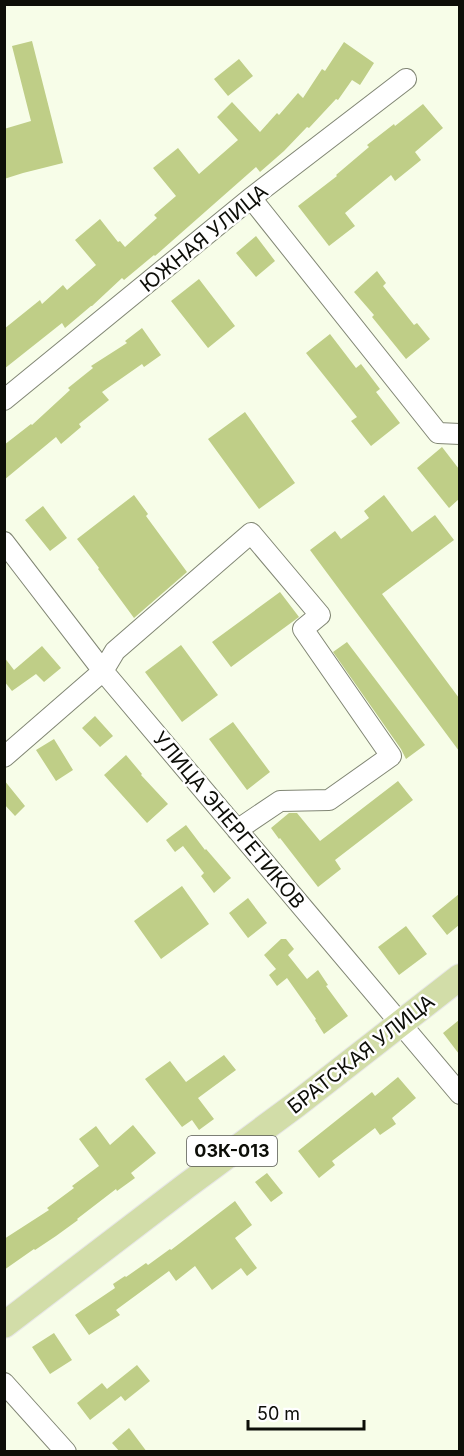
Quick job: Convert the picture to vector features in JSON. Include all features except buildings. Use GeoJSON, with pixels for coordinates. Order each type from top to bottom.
{"type":"FeatureCollection","features":[{"type":"Feature","properties":{"kind":"main road","name":"БРАТСКАЯ УЛИЦА"},"geometry":{"type":"LineString","coordinates":[[4,1325],[297,1104],[459,978]]}},
{"type":"Feature","properties":{"kind":"street","name":"ЮЖНАЯ УЛИЦА"},"geometry":{"type":"LineString","coordinates":[[4,400],[251,198],[406,79]]}},
{"type":"Feature","properties":{"kind":"street"},"geometry":{"type":"LineString","coordinates":[[251,198],[438,434],[459,434]]}},
{"type":"Feature","properties":{"kind":"street"},"geometry":{"type":"LineString","coordinates":[[4,757],[103,671],[115,651],[251,533],[320,615],[303,629],[391,756],[329,800],[280,801],[237,830]]}},
{"type":"Feature","properties":{"kind":"street","name":"УЛИЦА ЭНЕРГЕТИКОВ"},"geometry":{"type":"LineString","coordinates":[[4,542],[103,671],[459,1094]]}},
{"type":"Feature","properties":{"kind":"street"},"geometry":{"type":"LineString","coordinates":[[4,1383],[66,1452]]}}]}
